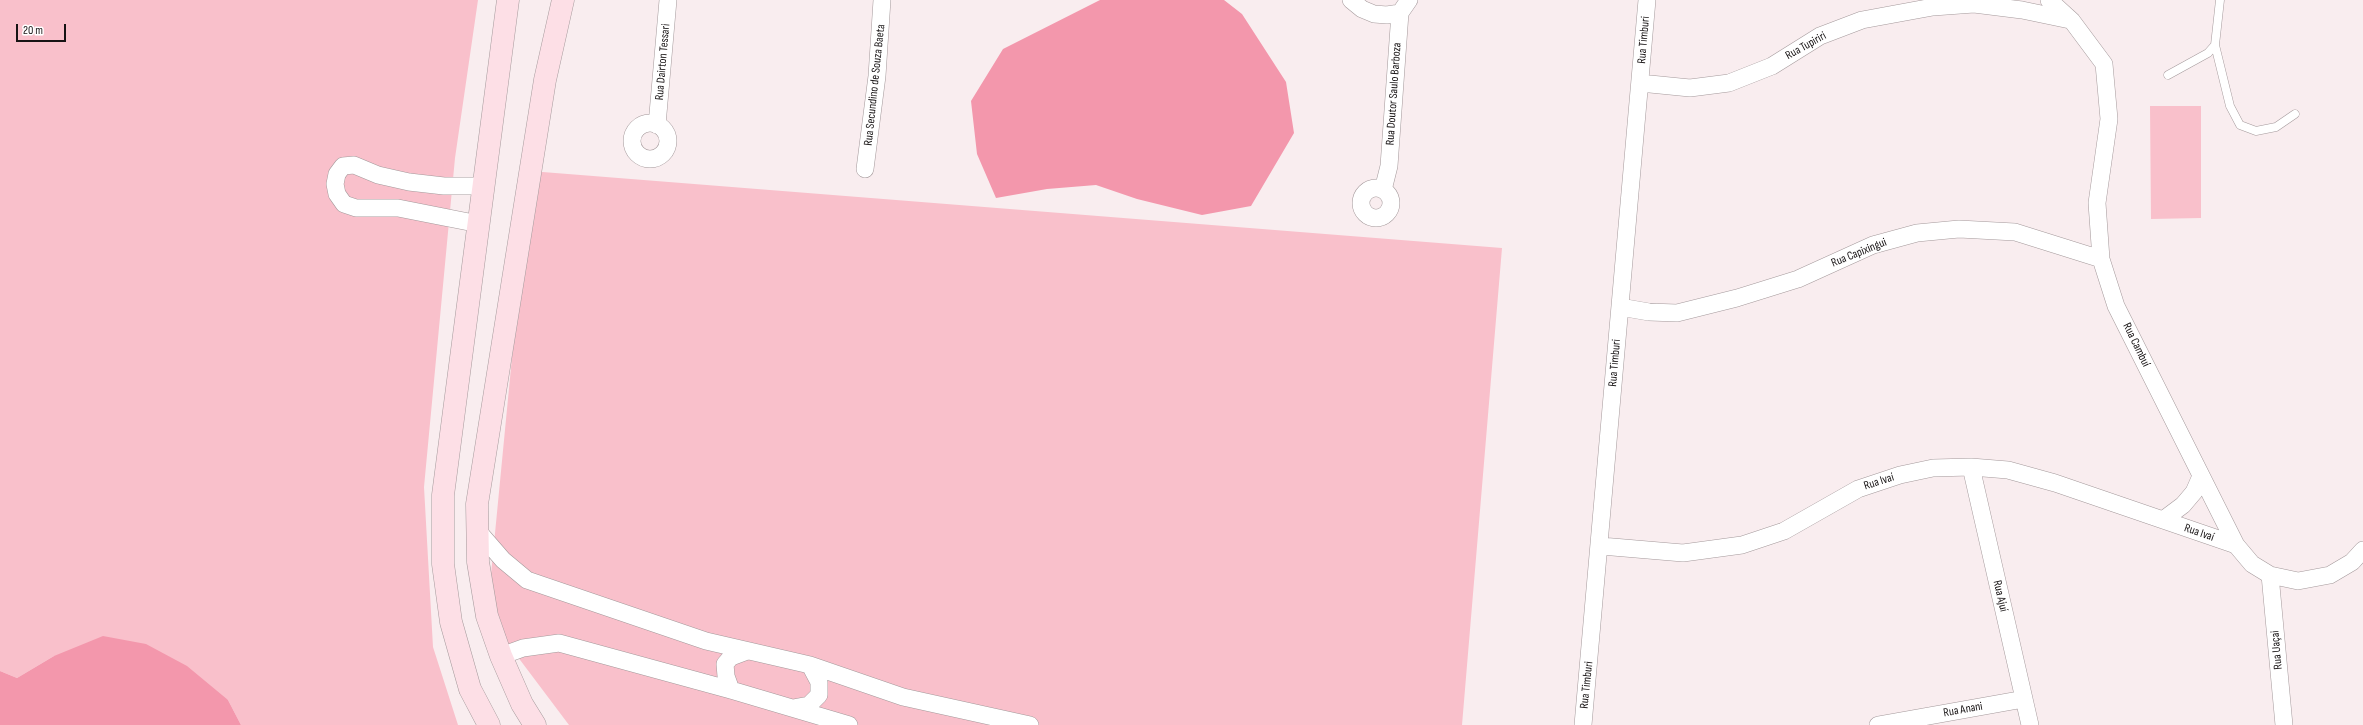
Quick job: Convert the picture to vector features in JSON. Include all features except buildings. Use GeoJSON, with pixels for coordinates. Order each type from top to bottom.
{"type":"FeatureCollection","features":[{"type":"Feature","properties":{"kind":"main road"},"geometry":{"type":"LineString","coordinates":[[489,725],[470,689],[451,622],[443,564],[443,495],[508,0]]}},
{"type":"Feature","properties":{"kind":"main road"},"geometry":{"type":"LineString","coordinates":[[535,725],[522,704],[501,656],[486,616],[478,562],[477,504],[545,80],[564,0]]}},
{"type":"Feature","properties":{"kind":"street","name":"Rua Dairton Tessari"},"geometry":{"type":"LineString","coordinates":[[657,125],[668,0]]}},
{"type":"Feature","properties":{"kind":"street","name":"Rua Secundino de Souza Baeta"},"geometry":{"type":"LineString","coordinates":[[865,169],[877,76],[882,0]]}},
{"type":"Feature","properties":{"kind":"street"},"geometry":{"type":"LineString","coordinates":[[1352,0],[1362,9],[1374,14],[1387,15],[1404,7]]}},
{"type":"Feature","properties":{"kind":"street","name":"Rua Timburi"},"geometry":{"type":"LineString","coordinates":[[1583,725],[1601,546],[1647,0]]}},
{"type":"Feature","properties":{"kind":"street","name":"Rua Cambuí"},"geometry":{"type":"LineString","coordinates":[[2049,0],[2072,21],[2088,40],[2104,64],[2109,119],[2097,203],[2101,260],[2116,306],[2236,545],[2252,564],[2270,575],[2298,581],[2330,575],[2352,562],[2363,550]]}},
{"type":"Feature","properties":{"kind":"street","name":"Rua Tupiriri"},"geometry":{"type":"LineString","coordinates":[[1640,83],[1690,88],[1729,83],[1772,66],[1820,36],[1862,20],[1933,7],[1978,2],[2072,21]]}},
{"type":"Feature","properties":{"kind":"street","name":"Rua Doutor Saulo Barboza"},"geometry":{"type":"LineString","coordinates":[[1383,190],[1389,166],[1404,7]]}},
{"type":"Feature","properties":{"kind":"street"},"geometry":{"type":"LineString","coordinates":[[479,224],[398,208],[356,208],[344,204],[337,194],[335,184],[337,174],[343,166],[354,165],[378,175],[410,182],[444,186],[484,186]]}},
{"type":"Feature","properties":{"kind":"street","name":"Rua Capixingui"},"geometry":{"type":"LineString","coordinates":[[1620,307],[1649,312],[1677,313],[1737,298],[1798,279],[1873,245],[1916,233],[1959,228],[2015,232],[2101,260]]}},
{"type":"Feature","properties":{"kind":"street","name":"Rua Ivaí"},"geometry":{"type":"LineString","coordinates":[[1601,546],[1683,553],[1742,545],[1784,531],[1865,486],[1900,475],[1926,470],[1971,466],[2008,470],[2055,483],[2236,545]]}},
{"type":"Feature","properties":{"kind":"street","name":"Rua Ajuí"},"geometry":{"type":"LineString","coordinates":[[1971,466],[2030,725]]}},
{"type":"Feature","properties":{"kind":"street","name":"Rua Ivaí"},"geometry":{"type":"LineString","coordinates":[[2163,520],[2183,505],[2194,492],[2201,476]]}},
{"type":"Feature","properties":{"kind":"street"},"geometry":{"type":"LineString","coordinates":[[477,530],[502,560],[527,580],[706,641],[810,665],[903,697],[1030,725]]}},
{"type":"Feature","properties":{"kind":"street","name":"Rua Uaçai"},"geometry":{"type":"LineString","coordinates":[[2270,575],[2284,725]]}},
{"type":"Feature","properties":{"kind":"street"},"geometry":{"type":"LineString","coordinates":[[501,656],[523,648],[559,643],[731,690],[849,725]]}},
{"type":"Feature","properties":{"kind":"street"},"geometry":{"type":"LineString","coordinates":[[731,690],[726,676],[725,664],[731,658],[747,651]]}},
{"type":"Feature","properties":{"kind":"street"},"geometry":{"type":"LineString","coordinates":[[793,708],[809,705],[819,695],[819,682],[810,665]]}},
{"type":"Feature","properties":{"kind":"street","name":"Rua Anani"},"geometry":{"type":"LineString","coordinates":[[1878,725],[2024,699]]}},
{"type":"Feature","properties":{"kind":"lane"},"geometry":{"type":"LineString","coordinates":[[2220,0],[2216,45],[2230,106],[2240,125],[2256,131],[2276,127],[2295,114]]}},
{"type":"Feature","properties":{"kind":"lane"},"geometry":{"type":"LineString","coordinates":[[2168,75],[2208,53],[2216,45]]}},
{"type":"Feature","properties":{"kind":"shaded area"},"geometry":{"type":"Polygon","coordinates":[[[0,0],[478,0],[455,158],[424,487],[433,647],[458,725],[241,725],[228,700],[54,656],[17,678],[0,671],[0,0]]]}},
{"type":"Feature","properties":{"kind":"shaded area"},"geometry":{"type":"Polygon","coordinates":[[[1100,0],[1224,0],[1242,14],[1286,82],[1294,133],[1251,206],[1202,215],[1137,199],[1096,185],[1047,189],[996,198],[977,154],[971,101],[1003,49],[1100,0]]]}},
{"type":"Feature","properties":{"kind":"shaded area"},"geometry":{"type":"Polygon","coordinates":[[[2150,106],[2201,106],[2201,218],[2151,219],[2150,106]]]}},
{"type":"Feature","properties":{"kind":"shaded area"},"geometry":{"type":"Polygon","coordinates":[[[530,171],[1502,248],[1462,725],[569,725],[487,616],[530,171]]]}},
{"type":"Feature","properties":{"kind":"shaded area"},"geometry":{"type":"Polygon","coordinates":[[[103,636],[146,644],[187,666],[228,700],[241,725],[0,725],[0,671],[17,678],[54,656],[103,636]]]}}]}
